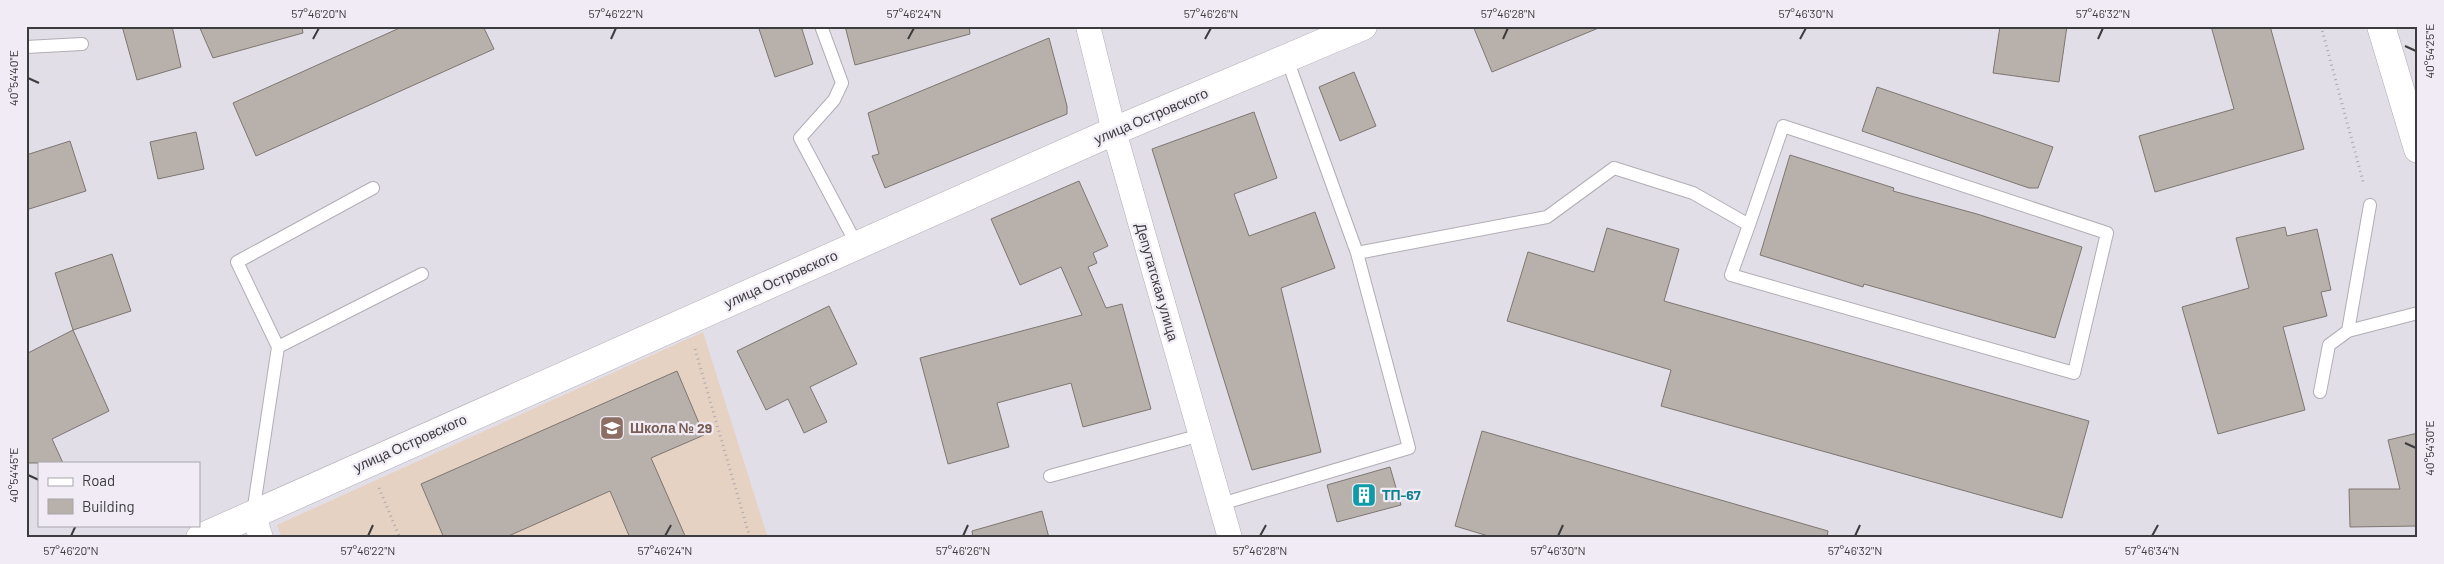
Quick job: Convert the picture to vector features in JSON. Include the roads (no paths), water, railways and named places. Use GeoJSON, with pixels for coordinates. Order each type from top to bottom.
{"type":"FeatureCollection","features":[{"type":"Feature","properties":{"kind":"main road","name":"улица Островского"},"geometry":{"type":"LineString","coordinates":[[200,538],[257,525],[368,462],[1114,132],[1363,26]]}},
{"type":"Feature","properties":{"kind":"main road"},"geometry":{"type":"LineString","coordinates":[[2381,26],[2418,149]]}},
{"type":"Feature","properties":{"kind":"street","name":"Депутатская улица"},"geometry":{"type":"LineString","coordinates":[[1088,26],[1114,132],[1230,538]]}},
{"type":"Feature","properties":{"kind":"lane"},"geometry":{"type":"LineString","coordinates":[[821,26],[842,83],[834,100],[800,138],[858,245]]}},
{"type":"Feature","properties":{"kind":"lane"},"geometry":{"type":"LineString","coordinates":[[26,47],[82,44]]}},
{"type":"Feature","properties":{"kind":"lane"},"geometry":{"type":"LineString","coordinates":[[1221,504],[1409,448],[1357,253],[1287,59]]}},
{"type":"Feature","properties":{"kind":"lane"},"geometry":{"type":"LineString","coordinates":[[1783,126],[2107,233],[2074,374],[1731,274],[1749,225],[1783,126]]}},
{"type":"Feature","properties":{"kind":"lane"},"geometry":{"type":"LineString","coordinates":[[1357,253],[1547,217],[1614,168],[1692,193],[1749,225]]}},
{"type":"Feature","properties":{"kind":"lane"},"geometry":{"type":"LineString","coordinates":[[257,525],[278,347],[238,262],[373,188]]}},
{"type":"Feature","properties":{"kind":"lane"},"geometry":{"type":"LineString","coordinates":[[2348,331],[2370,205]]}},
{"type":"Feature","properties":{"kind":"lane"},"geometry":{"type":"LineString","coordinates":[[278,347],[422,274]]}},
{"type":"Feature","properties":{"kind":"lane"},"geometry":{"type":"LineString","coordinates":[[2320,392],[2329,346],[2348,331],[2418,314]]}},
{"type":"Feature","properties":{"kind":"lane"},"geometry":{"type":"LineString","coordinates":[[1050,476],[1201,435]]}},
{"type":"Feature","properties":{"kind":"place","name":"Школа № 29"},"geometry":{"type":"Point","coordinates":[612,428]}},
{"type":"Feature","properties":{"kind":"place","name":"ТП-67"},"geometry":{"type":"Point","coordinates":[1364,495]}}]}
